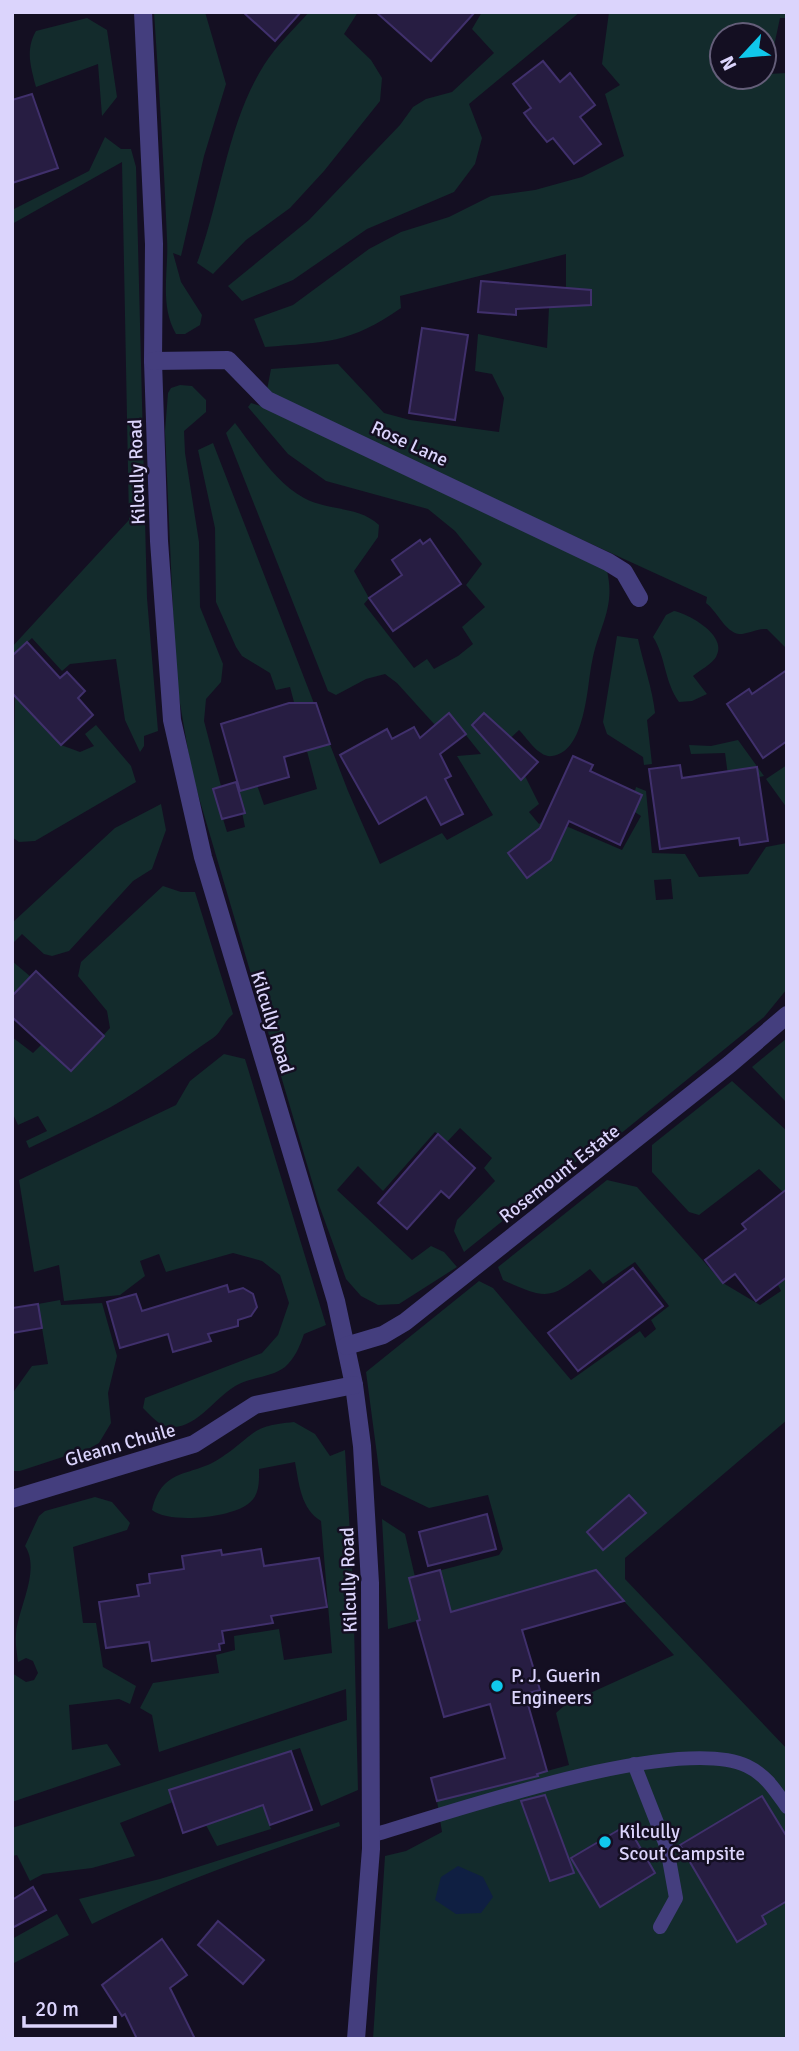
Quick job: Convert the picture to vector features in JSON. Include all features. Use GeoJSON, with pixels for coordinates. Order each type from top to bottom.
{"type":"FeatureCollection","features":[{"type":"Feature","properties":{"kind":"street","name":"Kilcully Road"},"geometry":{"type":"LineString","coordinates":[[143,12],[154,244],[153,361],[159,541],[172,720],[181,771],[254,1033],[336,1301],[354,1385],[365,1480],[370,1583],[370,1836],[356,2039]]}},
{"type":"Feature","properties":{"kind":"street","name":"Rose Lane"},"geometry":{"type":"LineString","coordinates":[[153,361],[228,360],[267,400],[608,562],[624,572],[639,598]]}},
{"type":"Feature","properties":{"kind":"street","name":"Rosemount Estate"},"geometry":{"type":"LineString","coordinates":[[346,1346],[383,1335],[405,1322],[709,1082],[787,1015]]}},
{"type":"Feature","properties":{"kind":"street","name":"Gleann Chuile"},"geometry":{"type":"LineString","coordinates":[[12,1499],[194,1444],[232,1418],[264,1402],[354,1385]]}},
{"type":"Feature","properties":{"kind":"lane"},"geometry":{"type":"LineString","coordinates":[[370,1836],[634,1764],[684,1757],[723,1759],[746,1765],[765,1777],[787,1807]]}},
{"type":"Feature","properties":{"kind":"lane"},"geometry":{"type":"LineString","coordinates":[[634,1764],[667,1848],[676,1898],[660,1927]]}},
{"type":"Feature","properties":{"kind":"green space"},"geometry":{"type":"Polygon","coordinates":[[[154,12],[205,12],[226,84],[204,156],[181,256],[173,253],[181,282],[202,315],[200,325],[185,334],[176,334],[166,299],[167,239],[154,12]]]}},
{"type":"Feature","properties":{"kind":"green space"},"geometry":{"type":"Polygon","coordinates":[[[309,12],[358,12],[344,34],[371,60],[382,78],[380,101],[324,171],[290,208],[246,240],[213,274],[197,263],[241,112],[264,65],[309,12]]]}},
{"type":"Feature","properties":{"kind":"green space"},"geometry":{"type":"Polygon","coordinates":[[[482,12],[580,12],[469,104],[482,138],[475,164],[454,192],[367,229],[293,280],[242,301],[228,286],[309,220],[400,125],[413,107],[426,99],[452,92],[494,53],[472,29],[482,12]]]}},
{"type":"Feature","properties":{"kind":"green space"},"geometry":{"type":"Polygon","coordinates":[[[609,12],[787,12],[787,18],[780,18],[778,27],[778,21],[708,21],[708,91],[778,91],[778,73],[787,73],[787,649],[767,629],[743,634],[734,632],[706,603],[707,597],[266,395],[271,369],[338,364],[384,413],[410,420],[499,432],[504,398],[492,374],[475,371],[478,334],[547,348],[549,307],[566,306],[566,254],[400,296],[401,308],[367,329],[336,339],[265,347],[254,319],[293,305],[369,249],[401,232],[449,217],[491,196],[535,190],[582,177],[624,156],[605,94],[620,85],[602,64],[609,12]]]}},
{"type":"Feature","properties":{"kind":"green space"},"geometry":{"type":"Polygon","coordinates":[[[87,18],[107,30],[117,97],[102,116],[98,64],[36,87],[31,66],[31,45],[36,31],[87,18]]]}},
{"type":"Feature","properties":{"kind":"green space"},"geometry":{"type":"Polygon","coordinates":[[[105,137],[121,149],[131,149],[136,167],[147,598],[158,731],[144,736],[144,746],[140,752],[125,720],[116,659],[70,664],[62,671],[32,638],[12,656],[12,647],[129,520],[122,162],[12,224],[12,210],[89,171],[105,137]]]}},
{"type":"Feature","properties":{"kind":"green space"},"geometry":{"type":"Polygon","coordinates":[[[180,385],[192,386],[206,400],[206,412],[184,431],[185,453],[199,542],[200,607],[223,664],[221,682],[206,699],[204,721],[221,786],[214,789],[227,832],[245,827],[237,788],[256,782],[264,805],[317,789],[290,687],[276,690],[270,673],[242,656],[216,602],[215,528],[198,450],[213,443],[348,791],[380,864],[442,833],[447,840],[493,815],[457,756],[481,754],[449,714],[435,725],[397,683],[385,674],[366,679],[336,695],[328,691],[226,433],[235,423],[275,474],[304,498],[362,515],[379,525],[378,537],[354,571],[369,598],[364,604],[414,668],[427,659],[434,669],[473,644],[462,627],[485,607],[466,585],[482,564],[455,531],[428,509],[326,481],[288,454],[248,407],[251,403],[271,409],[606,567],[609,594],[606,616],[592,662],[583,716],[572,743],[563,752],[547,756],[538,751],[519,730],[496,752],[522,779],[525,776],[539,804],[529,812],[539,824],[543,821],[564,830],[566,826],[622,850],[641,816],[630,809],[636,787],[646,791],[652,853],[685,854],[699,877],[748,874],[766,847],[787,843],[787,989],[764,1017],[619,1135],[608,1136],[464,1252],[454,1231],[457,1220],[495,1181],[484,1168],[492,1158],[460,1128],[447,1142],[435,1132],[383,1191],[358,1166],[337,1190],[412,1260],[431,1246],[444,1252],[457,1267],[399,1304],[378,1305],[361,1296],[346,1279],[319,1205],[192,774],[176,680],[165,431],[168,393],[171,388],[180,385]],[[671,879],[654,880],[656,900],[673,899],[671,879]]]}},
{"type":"Feature","properties":{"kind":"green space"},"geometry":{"type":"Polygon","coordinates":[[[674,611],[706,627],[717,641],[719,649],[709,665],[693,676],[707,694],[692,701],[679,702],[674,694],[653,637],[666,615],[674,611]]]}},
{"type":"Feature","properties":{"kind":"green space"},"geometry":{"type":"Polygon","coordinates":[[[617,636],[638,639],[655,713],[647,720],[652,764],[644,765],[643,757],[607,734],[603,722],[617,636]]]}},
{"type":"Feature","properties":{"kind":"green space"},"geometry":{"type":"Polygon","coordinates":[[[15,696],[61,745],[80,752],[94,746],[85,734],[96,725],[131,766],[136,782],[35,841],[19,842],[12,837],[15,696]]]}},
{"type":"Feature","properties":{"kind":"green space"},"geometry":{"type":"Polygon","coordinates":[[[738,740],[764,776],[729,783],[725,753],[691,754],[689,745],[711,746],[738,740]]]}},
{"type":"Feature","properties":{"kind":"green space"},"geometry":{"type":"Polygon","coordinates":[[[787,765],[787,808],[766,779],[787,765]]]}},
{"type":"Feature","properties":{"kind":"green space"},"geometry":{"type":"Polygon","coordinates":[[[161,804],[166,830],[152,869],[133,881],[69,951],[52,956],[44,954],[22,934],[12,944],[12,923],[115,828],[161,804]]]}},
{"type":"Feature","properties":{"kind":"green space"},"geometry":{"type":"Polygon","coordinates":[[[163,886],[181,892],[195,892],[233,1014],[216,1036],[137,1091],[101,1113],[29,1148],[26,1141],[47,1131],[38,1116],[18,1125],[12,1112],[12,1037],[33,1053],[42,1044],[71,1071],[110,1028],[107,1011],[78,976],[81,962],[163,886]]]}},
{"type":"Feature","properties":{"kind":"green space"},"geometry":{"type":"Polygon","coordinates":[[[12,961],[31,977],[12,996],[12,961]]]}},
{"type":"Feature","properties":{"kind":"green space"},"geometry":{"type":"Polygon","coordinates":[[[787,1038],[787,1103],[752,1067],[787,1038]]]}},
{"type":"Feature","properties":{"kind":"green space"},"geometry":{"type":"Polygon","coordinates":[[[224,1054],[245,1059],[326,1325],[304,1334],[297,1352],[285,1367],[239,1384],[189,1423],[170,1427],[158,1422],[143,1408],[145,1398],[262,1353],[278,1335],[289,1303],[280,1275],[262,1261],[233,1253],[166,1272],[159,1254],[140,1261],[145,1276],[120,1295],[64,1301],[59,1265],[34,1272],[19,1180],[176,1105],[190,1081],[224,1054]]]}},
{"type":"Feature","properties":{"kind":"green space"},"geometry":{"type":"Polygon","coordinates":[[[732,1081],[787,1131],[787,1196],[759,1169],[699,1215],[689,1212],[652,1172],[652,1145],[732,1081]]]}},
{"type":"Feature","properties":{"kind":"green space"},"geometry":{"type":"Polygon","coordinates":[[[607,1180],[637,1187],[723,1283],[760,1305],[781,1291],[778,1285],[787,1278],[787,1420],[625,1558],[625,1579],[787,1749],[787,2039],[373,2039],[385,1856],[406,1851],[442,1832],[437,1801],[569,1765],[556,1713],[566,1704],[674,1655],[596,1571],[388,1629],[382,1519],[405,1534],[415,1577],[499,1555],[503,1549],[488,1495],[429,1508],[381,1485],[366,1372],[479,1281],[493,1288],[571,1380],[640,1331],[645,1338],[656,1329],[651,1320],[669,1306],[635,1262],[603,1284],[590,1269],[549,1294],[530,1291],[503,1280],[498,1267],[607,1180]]]}},
{"type":"Feature","properties":{"kind":"green space"},"geometry":{"type":"Polygon","coordinates":[[[60,1300],[61,1305],[102,1303],[117,1356],[108,1393],[111,1423],[99,1443],[90,1448],[20,1471],[12,1471],[12,1394],[32,1366],[48,1364],[38,1304],[60,1300]]]}},
{"type":"Feature","properties":{"kind":"green space"},"geometry":{"type":"Polygon","coordinates":[[[294,1422],[315,1434],[330,1456],[345,1450],[353,1584],[358,1790],[321,1806],[300,1748],[169,1790],[173,1802],[120,1823],[135,1856],[92,1868],[43,1874],[30,1881],[17,1855],[12,1856],[12,1828],[347,1720],[346,1689],[159,1752],[152,1715],[140,1708],[153,1683],[219,1673],[216,1655],[235,1650],[234,1636],[279,1629],[284,1660],[332,1653],[321,1521],[305,1503],[295,1462],[259,1469],[255,1497],[248,1504],[228,1513],[185,1518],[152,1510],[157,1496],[171,1479],[222,1457],[260,1429],[294,1422]]]}},
{"type":"Feature","properties":{"kind":"green space"},"geometry":{"type":"Polygon","coordinates":[[[95,1497],[112,1502],[130,1523],[127,1530],[73,1547],[83,1623],[96,1623],[103,1667],[136,1686],[130,1704],[119,1699],[69,1705],[72,1750],[107,1744],[121,1765],[12,1802],[12,1673],[26,1682],[34,1680],[38,1673],[33,1661],[26,1658],[18,1662],[16,1648],[18,1624],[30,1578],[31,1566],[25,1546],[39,1516],[45,1511],[95,1497]]]}},
{"type":"Feature","properties":{"kind":"green space"},"geometry":{"type":"Polygon","coordinates":[[[263,1806],[271,1829],[217,1846],[206,1825],[263,1806]]]}},
{"type":"Feature","properties":{"kind":"green space"},"geometry":{"type":"Polygon","coordinates":[[[339,1822],[340,1826],[183,1883],[92,1924],[79,1899],[160,1879],[339,1822]]]}},
{"type":"Feature","properties":{"kind":"green space"},"geometry":{"type":"Polygon","coordinates":[[[57,1914],[69,1935],[12,1964],[12,1939],[57,1914]]]}},
{"type":"Feature","properties":{"kind":"water"},"geometry":{"type":"Polygon","coordinates":[[[458,1866],[483,1877],[493,1897],[481,1913],[456,1914],[435,1900],[441,1877],[458,1866]]]}},
{"type":"Feature","properties":{"kind":"building"},"geometry":{"type":"Polygon","coordinates":[[[243,12],[301,12],[275,41],[243,12]]]}},
{"type":"Feature","properties":{"kind":"building"},"geometry":{"type":"Polygon","coordinates":[[[376,12],[475,12],[431,61],[376,12]]]}},
{"type":"Feature","properties":{"kind":"building"},"geometry":{"type":"Polygon","coordinates":[[[543,61],[560,82],[570,73],[595,105],[580,117],[601,144],[574,164],[553,138],[547,142],[533,125],[524,113],[531,108],[513,84],[543,61]]]}},
{"type":"Feature","properties":{"kind":"building"},"geometry":{"type":"Polygon","coordinates":[[[32,94],[58,168],[12,183],[12,100],[32,94]]]}},
{"type":"Feature","properties":{"kind":"building"},"geometry":{"type":"Polygon","coordinates":[[[481,281],[591,290],[591,305],[516,309],[516,315],[478,312],[481,281]]]}},
{"type":"Feature","properties":{"kind":"building"},"geometry":{"type":"Polygon","coordinates":[[[422,328],[468,335],[455,420],[409,413],[422,328]]]}},
{"type":"Feature","properties":{"kind":"building"},"geometry":{"type":"Polygon","coordinates":[[[430,539],[461,584],[393,631],[369,598],[402,575],[392,560],[420,540],[423,544],[430,539]]]}},
{"type":"Feature","properties":{"kind":"building"},"geometry":{"type":"Polygon","coordinates":[[[27,642],[60,678],[67,672],[85,691],[78,698],[93,715],[61,745],[12,693],[12,656],[27,642]]]}},
{"type":"Feature","properties":{"kind":"building"},"geometry":{"type":"Polygon","coordinates":[[[787,670],[787,741],[763,758],[727,704],[749,689],[752,694],[787,670]]]}},
{"type":"Feature","properties":{"kind":"building"},"geometry":{"type":"Polygon","coordinates":[[[289,703],[316,703],[330,744],[284,757],[289,777],[240,791],[221,724],[289,703]]]}},
{"type":"Feature","properties":{"kind":"building"},"geometry":{"type":"Polygon","coordinates":[[[449,713],[466,734],[440,754],[451,776],[445,779],[463,814],[441,825],[426,797],[379,824],[340,755],[387,729],[392,739],[414,727],[420,738],[449,713]]]}},
{"type":"Feature","properties":{"kind":"building"},"geometry":{"type":"Polygon","coordinates":[[[484,713],[538,762],[521,780],[472,725],[484,713]]]}},
{"type":"Feature","properties":{"kind":"building"},"geometry":{"type":"Polygon","coordinates":[[[573,756],[593,765],[590,771],[642,795],[620,845],[569,821],[551,860],[527,878],[508,853],[540,828],[573,756]]]}},
{"type":"Feature","properties":{"kind":"building"},"geometry":{"type":"Polygon","coordinates":[[[680,765],[682,778],[757,767],[768,841],[740,845],[739,838],[660,849],[649,769],[680,765]]]}},
{"type":"Feature","properties":{"kind":"building"},"geometry":{"type":"Polygon","coordinates":[[[236,782],[245,813],[222,819],[213,789],[236,782]]]}},
{"type":"Feature","properties":{"kind":"building"},"geometry":{"type":"Polygon","coordinates":[[[36,971],[104,1036],[71,1071],[12,1017],[12,996],[36,971]]]}},
{"type":"Feature","properties":{"kind":"building"},"geometry":{"type":"Polygon","coordinates":[[[438,1134],[475,1168],[449,1198],[441,1191],[407,1229],[378,1203],[438,1134]]]}},
{"type":"Feature","properties":{"kind":"building"},"geometry":{"type":"Polygon","coordinates":[[[787,1189],[787,1277],[756,1301],[735,1274],[723,1283],[705,1260],[746,1229],[742,1224],[787,1189]]]}},
{"type":"Feature","properties":{"kind":"building"},"geometry":{"type":"Polygon","coordinates":[[[633,1268],[663,1306],[578,1371],[548,1333],[633,1268]]]}},
{"type":"Feature","properties":{"kind":"building"},"geometry":{"type":"Polygon","coordinates":[[[227,1285],[229,1292],[243,1288],[253,1294],[257,1307],[251,1316],[238,1320],[238,1326],[208,1334],[211,1341],[173,1352],[168,1334],[120,1348],[107,1302],[136,1294],[142,1311],[227,1285]]]}},
{"type":"Feature","properties":{"kind":"building"},"geometry":{"type":"Polygon","coordinates":[[[38,1304],[42,1328],[12,1333],[12,1308],[38,1304]]]}},
{"type":"Feature","properties":{"kind":"building"},"geometry":{"type":"Polygon","coordinates":[[[629,1495],[646,1513],[603,1550],[587,1532],[629,1495]]]}},
{"type":"Feature","properties":{"kind":"building"},"geometry":{"type":"Polygon","coordinates":[[[487,1514],[496,1549],[428,1566],[419,1532],[487,1514]]]}},
{"type":"Feature","properties":{"kind":"building"},"geometry":{"type":"Polygon","coordinates":[[[261,1549],[264,1566],[319,1558],[327,1607],[271,1616],[273,1623],[222,1631],[224,1643],[219,1644],[220,1650],[152,1661],[149,1642],[106,1648],[99,1602],[139,1596],[137,1585],[150,1583],[149,1574],[184,1569],[182,1556],[221,1550],[222,1555],[261,1549]]]}},
{"type":"Feature","properties":{"kind":"building"},"geometry":{"type":"Polygon","coordinates":[[[440,1570],[451,1612],[596,1570],[624,1601],[522,1630],[540,1690],[525,1694],[547,1771],[537,1774],[538,1776],[437,1801],[431,1778],[505,1758],[490,1704],[444,1717],[417,1621],[420,1620],[409,1578],[440,1570]]]}},
{"type":"Feature","properties":{"kind":"building"},"geometry":{"type":"Polygon","coordinates":[[[291,1751],[312,1810],[270,1825],[263,1805],[183,1833],[169,1790],[291,1751]]]}},
{"type":"Feature","properties":{"kind":"building"},"geometry":{"type":"Polygon","coordinates":[[[545,1795],[574,1873],[550,1881],[521,1801],[545,1795]]]}},
{"type":"Feature","properties":{"kind":"building"},"geometry":{"type":"Polygon","coordinates":[[[762,1796],[787,1837],[787,1901],[762,1916],[766,1924],[737,1942],[680,1845],[762,1796]]]}},
{"type":"Feature","properties":{"kind":"building"},"geometry":{"type":"Polygon","coordinates":[[[627,1825],[655,1873],[600,1907],[571,1858],[627,1825]]]}},
{"type":"Feature","properties":{"kind":"building"},"geometry":{"type":"Polygon","coordinates":[[[33,1887],[46,1910],[12,1928],[12,1900],[33,1887]]]}},
{"type":"Feature","properties":{"kind":"building"},"geometry":{"type":"Polygon","coordinates":[[[218,1921],[264,1960],[243,1984],[198,1945],[218,1921]]]}},
{"type":"Feature","properties":{"kind":"building"},"geometry":{"type":"Polygon","coordinates":[[[162,1939],[187,1975],[170,1988],[195,2039],[137,2039],[125,2014],[122,2016],[102,1985],[162,1939]]]}},
{"type":"Feature","properties":{"kind":"place","name":"P. J. Guerin Engineers"},"geometry":{"type":"Point","coordinates":[497,1686]}},
{"type":"Feature","properties":{"kind":"place","name":"Kilcully Scout Campsite"},"geometry":{"type":"Point","coordinates":[605,1842]}}]}
